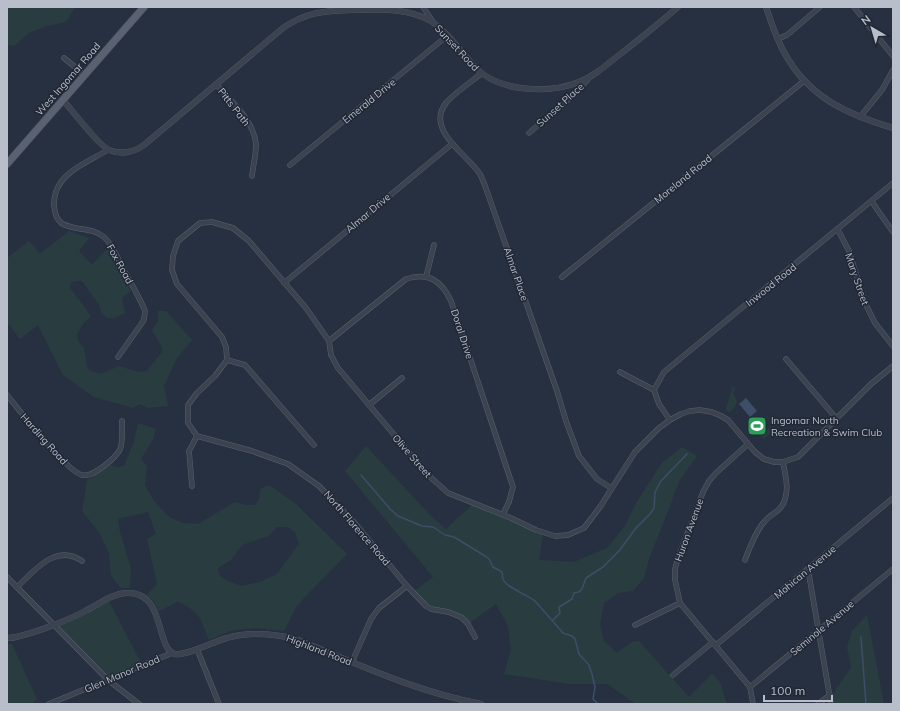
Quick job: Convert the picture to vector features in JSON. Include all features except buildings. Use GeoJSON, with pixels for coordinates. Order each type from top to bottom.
{"type":"FeatureCollection","features":[{"type":"Feature","properties":{"kind":"main road","name":"West Ingomar Road"},"geometry":{"type":"LineString","coordinates":[[7,164],[144,7]]}},
{"type":"Feature","properties":{"kind":"street"},"geometry":{"type":"LineString","coordinates":[[424,7],[434,23]]}},
{"type":"Feature","properties":{"kind":"street","name":"Sunset Road"},"geometry":{"type":"LineString","coordinates":[[108,150],[125,152],[139,148],[283,28],[293,21],[307,15],[331,11],[396,10],[423,17],[434,23],[481,74],[502,85],[528,88],[563,87],[578,83],[590,77],[645,35],[678,7]]}},
{"type":"Feature","properties":{"kind":"street"},"geometry":{"type":"LineString","coordinates":[[766,7],[778,39],[791,64],[815,91],[830,102],[860,117],[893,128]]}},
{"type":"Feature","properties":{"kind":"street"},"geometry":{"type":"LineString","coordinates":[[778,39],[786,35],[820,7]]}},
{"type":"Feature","properties":{"kind":"street"},"geometry":{"type":"LineString","coordinates":[[854,7],[893,56]]}},
{"type":"Feature","properties":{"kind":"street","name":"Emerald Drive"},"geometry":{"type":"LineString","coordinates":[[290,165],[447,36]]}},
{"type":"Feature","properties":{"kind":"street"},"geometry":{"type":"LineString","coordinates":[[64,58],[85,75]]}},
{"type":"Feature","properties":{"kind":"street"},"geometry":{"type":"LineString","coordinates":[[860,117],[878,96],[893,70]]}},
{"type":"Feature","properties":{"kind":"street","name":"Almar Place"},"geometry":{"type":"LineString","coordinates":[[481,74],[446,103],[441,112],[440,121],[452,144],[479,174],[490,200],[515,268],[566,422],[579,456],[597,479],[611,488]]}},
{"type":"Feature","properties":{"kind":"street","name":"Sunset Place"},"geometry":{"type":"LineString","coordinates":[[529,133],[576,93],[590,77]]}},
{"type":"Feature","properties":{"kind":"street","name":"Moreland Road"},"geometry":{"type":"LineString","coordinates":[[562,277],[804,80]]}},
{"type":"Feature","properties":{"kind":"street","name":"Pitts Path"},"geometry":{"type":"LineString","coordinates":[[216,84],[245,118],[254,135],[256,151],[252,176]]}},
{"type":"Feature","properties":{"kind":"street"},"geometry":{"type":"LineString","coordinates":[[63,100],[108,150]]}},
{"type":"Feature","properties":{"kind":"street","name":"Almar Drive"},"geometry":{"type":"LineString","coordinates":[[284,283],[452,144]]}},
{"type":"Feature","properties":{"kind":"street","name":"Fox Road"},"geometry":{"type":"LineString","coordinates":[[108,150],[69,173],[60,183],[56,192],[54,207],[57,218],[64,224],[92,231],[104,237],[117,257],[145,311],[144,320],[118,357]]}},
{"type":"Feature","properties":{"kind":"street","name":"Inwood Road"},"geometry":{"type":"LineString","coordinates":[[654,390],[664,372],[872,202],[893,183]]}},
{"type":"Feature","properties":{"kind":"street"},"geometry":{"type":"LineString","coordinates":[[872,202],[893,232]]}},
{"type":"Feature","properties":{"kind":"street","name":"Olive Street"},"geometry":{"type":"LineString","coordinates":[[227,360],[226,347],[222,337],[177,284],[172,270],[173,256],[178,241],[200,223],[212,222],[233,228],[248,241],[306,308],[329,341],[331,355],[338,368],[428,475],[448,493],[527,524],[536,530],[555,536],[568,535],[584,528],[600,507],[635,452],[670,420],[690,411],[700,410],[712,412],[728,420],[755,452],[764,459],[774,462],[783,462]]}},
{"type":"Feature","properties":{"kind":"street","name":"Mary Street"},"geometry":{"type":"LineString","coordinates":[[838,230],[849,251],[865,303],[875,323],[893,346]]}},
{"type":"Feature","properties":{"kind":"street"},"geometry":{"type":"LineString","coordinates":[[329,341],[406,280],[416,276],[426,277],[434,245]]}},
{"type":"Feature","properties":{"kind":"street","name":"Doral Drive"},"geometry":{"type":"LineString","coordinates":[[426,277],[441,284],[451,301],[513,486],[510,502],[503,514]]}},
{"type":"Feature","properties":{"kind":"street"},"geometry":{"type":"LineString","coordinates":[[786,359],[836,418]]}},
{"type":"Feature","properties":{"kind":"street"},"geometry":{"type":"LineString","coordinates":[[192,486],[189,451],[197,436],[188,423],[188,405],[197,393],[215,376],[227,360],[245,365],[314,445]]}},
{"type":"Feature","properties":{"kind":"street"},"geometry":{"type":"LineString","coordinates":[[745,560],[750,546],[764,522],[782,508],[786,498],[783,462],[798,457],[871,384],[893,366]]}},
{"type":"Feature","properties":{"kind":"street"},"geometry":{"type":"LineString","coordinates":[[620,372],[654,390],[659,404],[670,420]]}},
{"type":"Feature","properties":{"kind":"street"},"geometry":{"type":"LineString","coordinates":[[369,405],[402,378]]}},
{"type":"Feature","properties":{"kind":"street","name":"Harding Road"},"geometry":{"type":"LineString","coordinates":[[7,395],[63,461],[78,473],[83,475],[94,473],[119,454],[122,445],[122,421]]}},
{"type":"Feature","properties":{"kind":"street","name":"North Florence Road"},"geometry":{"type":"LineString","coordinates":[[197,436],[252,451],[288,464],[319,486],[353,521],[407,586],[426,606],[431,609],[448,612],[461,617],[468,624],[475,637]]}},
{"type":"Feature","properties":{"kind":"street","name":"Huron Avenue"},"geometry":{"type":"LineString","coordinates":[[748,444],[716,473],[709,481],[703,492],[684,542],[676,569],[675,580],[680,602],[750,687],[753,704]]}},
{"type":"Feature","properties":{"kind":"street","name":"Mohican Avenue"},"geometry":{"type":"LineString","coordinates":[[673,675],[715,644],[893,498]]}},
{"type":"Feature","properties":{"kind":"street"},"geometry":{"type":"LineString","coordinates":[[17,588],[47,561],[59,555],[75,556],[82,561]]}},
{"type":"Feature","properties":{"kind":"street"},"geometry":{"type":"LineString","coordinates":[[808,569],[831,704]]}},
{"type":"Feature","properties":{"kind":"street","name":"Seminole Avenue"},"geometry":{"type":"LineString","coordinates":[[750,687],[893,569]]}},
{"type":"Feature","properties":{"kind":"street"},"geometry":{"type":"LineString","coordinates":[[7,577],[108,680],[139,704]]}},
{"type":"Feature","properties":{"kind":"street"},"geometry":{"type":"LineString","coordinates":[[352,662],[371,619],[379,608],[407,586]]}},
{"type":"Feature","properties":{"kind":"street"},"geometry":{"type":"LineString","coordinates":[[7,638],[25,635],[80,614],[117,595],[126,593],[134,594],[150,603],[154,610],[165,643],[172,653]]}},
{"type":"Feature","properties":{"kind":"street"},"geometry":{"type":"LineString","coordinates":[[635,625],[680,602]]}},
{"type":"Feature","properties":{"kind":"street","name":"Highland Road"},"geometry":{"type":"LineString","coordinates":[[172,653],[181,654],[237,635],[275,635],[296,639],[394,679],[453,699],[481,704]]}},
{"type":"Feature","properties":{"kind":"street"},"geometry":{"type":"LineString","coordinates":[[197,649],[219,704]]}},
{"type":"Feature","properties":{"kind":"street","name":"Glen Manor Road"},"geometry":{"type":"LineString","coordinates":[[49,704],[172,653]]}},
{"type":"Feature","properties":{"kind":"street"},"geometry":{"type":"LineString","coordinates":[[818,704],[830,694]]}},
{"type":"Feature","properties":{"kind":"green space"},"geometry":{"type":"Polygon","coordinates":[[[7,7],[75,7],[66,22],[47,26],[29,33],[14,46],[7,44],[7,7]]]}},
{"type":"Feature","properties":{"kind":"green space"},"geometry":{"type":"Polygon","coordinates":[[[69,231],[89,238],[79,251],[92,265],[108,248],[131,291],[122,298],[125,313],[114,318],[107,318],[101,312],[99,305],[82,281],[71,282],[70,288],[91,316],[83,324],[77,334],[78,341],[84,348],[87,367],[89,370],[101,374],[119,366],[139,372],[147,371],[162,352],[162,347],[152,330],[158,322],[158,311],[166,311],[192,340],[177,358],[164,386],[168,406],[148,408],[139,404],[133,408],[94,397],[63,375],[38,325],[20,339],[7,322],[7,258],[29,241],[40,254],[69,231]]]}},
{"type":"Feature","properties":{"kind":"green space"},"geometry":{"type":"Polygon","coordinates":[[[733,386],[736,388],[733,392],[737,402],[730,412],[726,410],[726,408],[733,386]]]}},
{"type":"Feature","properties":{"kind":"green space"},"geometry":{"type":"Polygon","coordinates":[[[138,423],[156,429],[153,439],[141,459],[147,466],[145,485],[154,501],[169,517],[183,523],[198,524],[235,502],[245,505],[255,505],[259,499],[260,489],[269,485],[296,504],[347,554],[295,609],[284,631],[255,628],[230,631],[209,640],[201,621],[195,612],[190,608],[177,602],[159,611],[154,601],[147,595],[157,584],[147,539],[156,534],[148,512],[118,519],[120,532],[131,569],[130,588],[121,588],[111,575],[109,553],[99,532],[82,511],[87,480],[110,465],[117,467],[124,466],[134,441],[138,423]],[[277,527],[269,536],[242,545],[231,560],[218,568],[220,576],[241,586],[260,582],[277,574],[299,544],[295,532],[288,527],[277,527]]]}},
{"type":"Feature","properties":{"kind":"green space"},"geometry":{"type":"Polygon","coordinates":[[[769,428],[772,432],[764,439],[760,435],[769,428]]]}},
{"type":"Feature","properties":{"kind":"green space"},"geometry":{"type":"Polygon","coordinates":[[[366,446],[432,517],[446,529],[474,503],[543,532],[539,560],[574,562],[607,548],[625,526],[636,503],[662,463],[682,447],[697,456],[680,480],[649,559],[644,578],[633,591],[618,593],[604,603],[600,625],[604,641],[617,653],[632,642],[639,641],[689,697],[712,674],[720,682],[727,704],[636,704],[607,684],[570,684],[504,674],[511,650],[508,626],[496,604],[468,624],[465,620],[431,609],[413,592],[433,577],[345,471],[366,446]]]}},
{"type":"Feature","properties":{"kind":"green space"},"geometry":{"type":"Polygon","coordinates":[[[108,599],[142,665],[108,680],[53,624],[108,599]]]}},
{"type":"Feature","properties":{"kind":"green space"},"geometry":{"type":"Polygon","coordinates":[[[867,615],[884,704],[834,704],[833,694],[851,667],[847,647],[852,631],[867,615]]]}},
{"type":"Feature","properties":{"kind":"green space"},"geometry":{"type":"Polygon","coordinates":[[[7,644],[12,644],[37,699],[31,704],[7,704],[7,644]]]}},
{"type":"Feature","properties":{"kind":"water"},"geometry":{"type":"Polygon","coordinates":[[[746,398],[757,411],[750,417],[739,404],[746,398]]]}},
{"type":"Feature","properties":{"kind":"waterway"},"geometry":{"type":"LineString","coordinates":[[553,620],[560,613],[559,607],[572,599],[574,593],[579,592],[582,589],[586,578],[603,567],[619,551],[636,528],[650,514],[654,508],[655,492],[661,481],[687,454]]}},
{"type":"Feature","properties":{"kind":"waterway"},"geometry":{"type":"LineString","coordinates":[[361,475],[398,516],[422,526],[433,527],[445,535],[454,537],[489,559],[493,567],[502,572],[504,582],[535,601],[563,633],[572,636],[575,639],[579,654],[589,665],[595,687],[593,699],[598,704]]}},
{"type":"Feature","properties":{"kind":"waterway"},"geometry":{"type":"LineString","coordinates":[[861,637],[866,704]]}},
{"type":"Feature","properties":{"kind":"place","name":"Ingomar North Recreation & Swim Club"},"geometry":{"type":"Point","coordinates":[757,426]}}]}
